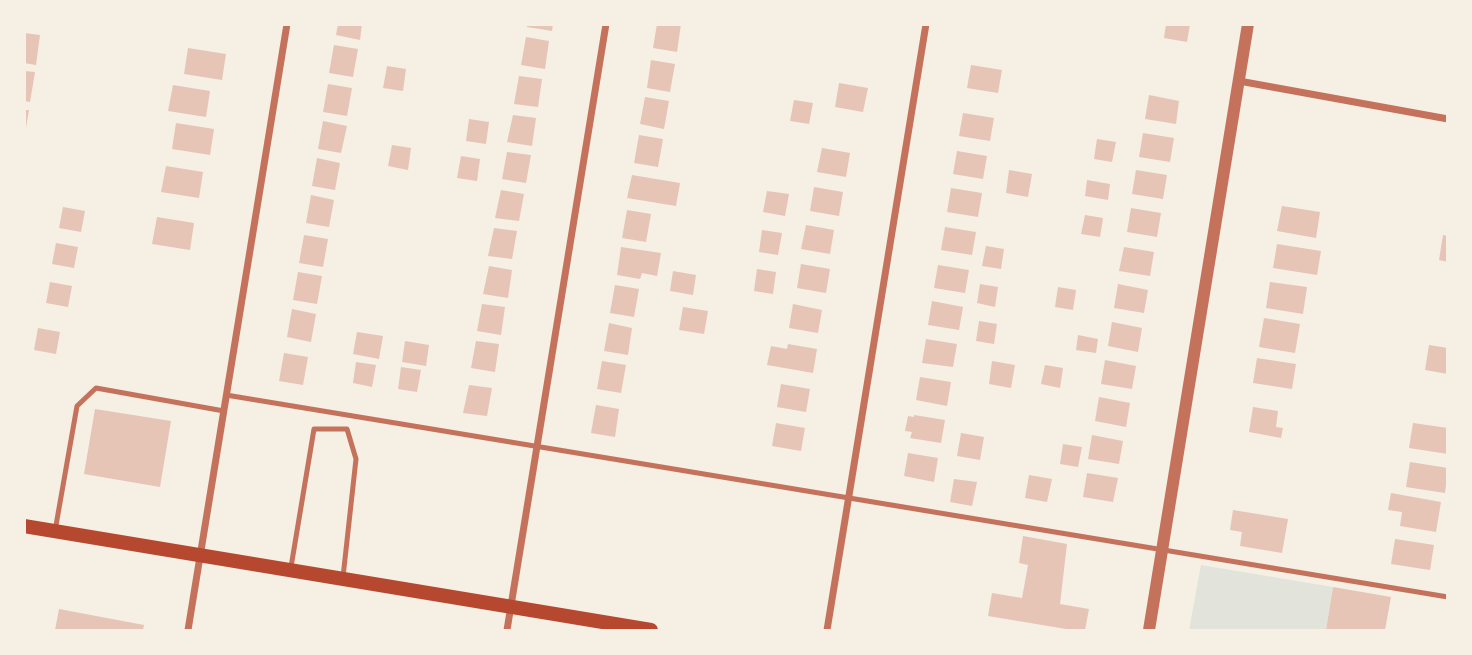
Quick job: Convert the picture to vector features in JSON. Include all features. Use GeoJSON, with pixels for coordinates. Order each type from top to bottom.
{"type":"FeatureCollection","features":[{"type":"Feature","properties":{"kind":"main road"},"geometry":{"type":"LineString","coordinates":[[24,526],[651,631]]}},
{"type":"Feature","properties":{"kind":"street"},"geometry":{"type":"LineString","coordinates":[[188,631],[287,24]]}},
{"type":"Feature","properties":{"kind":"street"},"geometry":{"type":"LineString","coordinates":[[507,631],[606,24]]}},
{"type":"Feature","properties":{"kind":"street"},"geometry":{"type":"LineString","coordinates":[[827,631],[926,24]]}},
{"type":"Feature","properties":{"kind":"street"},"geometry":{"type":"LineString","coordinates":[[1149,631],[1248,24]]}},
{"type":"Feature","properties":{"kind":"street"},"geometry":{"type":"LineString","coordinates":[[1239,81],[1447,119]]}},
{"type":"Feature","properties":{"kind":"lane"},"geometry":{"type":"LineString","coordinates":[[55,531],[77,406],[96,388],[224,411]]}},
{"type":"Feature","properties":{"kind":"lane"},"geometry":{"type":"LineString","coordinates":[[226,395],[1447,597]]}},
{"type":"Feature","properties":{"kind":"lane"},"geometry":{"type":"LineString","coordinates":[[291,570],[314,429],[347,429],[356,459],[342,579]]}},
{"type":"Feature","properties":{"kind":"shaded area"},"geometry":{"type":"Polygon","coordinates":[[[1201,565],[1333,587],[1326,630],[1189,630],[1201,565]]]}},
{"type":"Feature","properties":{"kind":"building"},"geometry":{"type":"Polygon","coordinates":[[[338,24],[362,24],[360,40],[336,35],[338,24]]]}},
{"type":"Feature","properties":{"kind":"building"},"geometry":{"type":"Polygon","coordinates":[[[527,24],[553,24],[552,31],[527,27],[527,24]]]}},
{"type":"Feature","properties":{"kind":"building"},"geometry":{"type":"Polygon","coordinates":[[[657,24],[681,24],[677,52],[653,48],[657,24]]]}},
{"type":"Feature","properties":{"kind":"building"},"geometry":{"type":"Polygon","coordinates":[[[1166,24],[1190,24],[1187,42],[1164,38],[1166,24]]]}},
{"type":"Feature","properties":{"kind":"building"},"geometry":{"type":"Polygon","coordinates":[[[24,33],[40,35],[36,65],[24,63],[24,33]]]}},
{"type":"Feature","properties":{"kind":"building"},"geometry":{"type":"Polygon","coordinates":[[[526,37],[549,41],[545,69],[521,65],[526,37]]]}},
{"type":"Feature","properties":{"kind":"building"},"geometry":{"type":"Polygon","coordinates":[[[334,45],[358,49],[353,77],[329,73],[334,45]]]}},
{"type":"Feature","properties":{"kind":"building"},"geometry":{"type":"Polygon","coordinates":[[[188,48],[226,54],[222,80],[184,74],[188,48]]]}},
{"type":"Feature","properties":{"kind":"building"},"geometry":{"type":"Polygon","coordinates":[[[651,60],[675,64],[670,92],[647,88],[651,60]]]}},
{"type":"Feature","properties":{"kind":"building"},"geometry":{"type":"Polygon","coordinates":[[[971,65],[1002,70],[998,93],[967,88],[971,65]]]}},
{"type":"Feature","properties":{"kind":"building"},"geometry":{"type":"Polygon","coordinates":[[[387,66],[406,69],[403,91],[383,88],[387,66]]]}},
{"type":"Feature","properties":{"kind":"building"},"geometry":{"type":"Polygon","coordinates":[[[24,71],[35,72],[30,102],[24,101],[24,71]]]}},
{"type":"Feature","properties":{"kind":"building"},"geometry":{"type":"Polygon","coordinates":[[[519,76],[542,79],[538,107],[514,104],[519,76]]]}},
{"type":"Feature","properties":{"kind":"building"},"geometry":{"type":"Polygon","coordinates":[[[839,83],[868,88],[863,112],[835,107],[839,83]]]}},
{"type":"Feature","properties":{"kind":"building"},"geometry":{"type":"Polygon","coordinates":[[[328,84],[352,88],[347,116],[323,112],[328,84]]]}},
{"type":"Feature","properties":{"kind":"building"},"geometry":{"type":"Polygon","coordinates":[[[173,85],[210,91],[206,117],[168,111],[173,85]]]}},
{"type":"Feature","properties":{"kind":"building"},"geometry":{"type":"Polygon","coordinates":[[[1149,95],[1179,101],[1176,124],[1145,119],[1149,95]]]}},
{"type":"Feature","properties":{"kind":"building"},"geometry":{"type":"Polygon","coordinates":[[[645,97],[669,101],[664,129],[640,124],[645,97]]]}},
{"type":"Feature","properties":{"kind":"building"},"geometry":{"type":"Polygon","coordinates":[[[794,100],[813,103],[809,124],[790,121],[794,100]]]}},
{"type":"Feature","properties":{"kind":"building"},"geometry":{"type":"Polygon","coordinates":[[[24,110],[29,110],[26,128],[24,128],[24,110]]]}},
{"type":"Feature","properties":{"kind":"building"},"geometry":{"type":"Polygon","coordinates":[[[963,113],[994,118],[990,141],[959,136],[963,113]]]}},
{"type":"Feature","properties":{"kind":"building"},"geometry":{"type":"Polygon","coordinates":[[[513,115],[536,118],[532,146],[507,142],[513,115]]]}},
{"type":"Feature","properties":{"kind":"building"},"geometry":{"type":"Polygon","coordinates":[[[469,119],[489,122],[486,144],[466,141],[469,119]]]}},
{"type":"Feature","properties":{"kind":"building"},"geometry":{"type":"Polygon","coordinates":[[[323,121],[347,126],[341,153],[318,149],[323,121]]]}},
{"type":"Feature","properties":{"kind":"building"},"geometry":{"type":"Polygon","coordinates":[[[176,123],[214,129],[210,155],[172,149],[176,123]]]}},
{"type":"Feature","properties":{"kind":"building"},"geometry":{"type":"Polygon","coordinates":[[[1143,133],[1174,138],[1170,162],[1139,157],[1143,133]]]}},
{"type":"Feature","properties":{"kind":"building"},"geometry":{"type":"Polygon","coordinates":[[[639,135],[663,139],[658,167],[634,163],[639,135]]]}},
{"type":"Feature","properties":{"kind":"building"},"geometry":{"type":"Polygon","coordinates":[[[1097,139],[1116,142],[1112,162],[1094,159],[1097,139]]]}},
{"type":"Feature","properties":{"kind":"building"},"geometry":{"type":"Polygon","coordinates":[[[392,145],[411,148],[408,170],[388,166],[392,145]]]}},
{"type":"Feature","properties":{"kind":"building"},"geometry":{"type":"Polygon","coordinates":[[[822,148],[850,153],[846,177],[817,172],[822,148]]]}},
{"type":"Feature","properties":{"kind":"building"},"geometry":{"type":"Polygon","coordinates":[[[957,151],[987,156],[983,179],[953,174],[957,151]]]}},
{"type":"Feature","properties":{"kind":"building"},"geometry":{"type":"Polygon","coordinates":[[[507,152],[531,155],[526,183],[502,179],[507,152]]]}},
{"type":"Feature","properties":{"kind":"building"},"geometry":{"type":"Polygon","coordinates":[[[461,156],[480,159],[477,181],[457,178],[461,156]]]}},
{"type":"Feature","properties":{"kind":"building"},"geometry":{"type":"Polygon","coordinates":[[[317,158],[340,163],[335,190],[312,186],[317,158]]]}},
{"type":"Feature","properties":{"kind":"building"},"geometry":{"type":"Polygon","coordinates":[[[166,166],[203,172],[199,198],[161,192],[166,166]]]}},
{"type":"Feature","properties":{"kind":"building"},"geometry":{"type":"Polygon","coordinates":[[[1009,170],[1032,174],[1028,197],[1006,193],[1009,170]]]}},
{"type":"Feature","properties":{"kind":"building"},"geometry":{"type":"Polygon","coordinates":[[[1136,170],[1167,175],[1163,199],[1132,194],[1136,170]]]}},
{"type":"Feature","properties":{"kind":"building"},"geometry":{"type":"Polygon","coordinates":[[[632,175],[680,183],[676,206],[627,198],[632,175]]]}},
{"type":"Feature","properties":{"kind":"building"},"geometry":{"type":"Polygon","coordinates":[[[1087,180],[1110,184],[1108,200],[1085,196],[1087,180]]]}},
{"type":"Feature","properties":{"kind":"building"},"geometry":{"type":"Polygon","coordinates":[[[814,187],[843,192],[839,216],[810,211],[814,187]]]}},
{"type":"Feature","properties":{"kind":"building"},"geometry":{"type":"Polygon","coordinates":[[[951,188],[982,193],[978,217],[947,212],[951,188]]]}},
{"type":"Feature","properties":{"kind":"building"},"geometry":{"type":"Polygon","coordinates":[[[501,190],[524,194],[519,221],[495,218],[501,190]]]}},
{"type":"Feature","properties":{"kind":"building"},"geometry":{"type":"Polygon","coordinates":[[[767,191],[789,194],[785,216],[763,212],[767,191]]]}},
{"type":"Feature","properties":{"kind":"building"},"geometry":{"type":"Polygon","coordinates":[[[311,195],[334,200],[329,227],[306,223],[311,195]]]}},
{"type":"Feature","properties":{"kind":"building"},"geometry":{"type":"Polygon","coordinates":[[[1282,206],[1320,212],[1316,238],[1277,231],[1282,206]]]}},
{"type":"Feature","properties":{"kind":"building"},"geometry":{"type":"Polygon","coordinates":[[[63,207],[85,211],[81,232],[59,228],[63,207]]]}},
{"type":"Feature","properties":{"kind":"building"},"geometry":{"type":"Polygon","coordinates":[[[1131,208],[1161,213],[1157,237],[1127,232],[1131,208]]]}},
{"type":"Feature","properties":{"kind":"building"},"geometry":{"type":"Polygon","coordinates":[[[627,210],[651,214],[646,242],[622,238],[627,210]]]}},
{"type":"Feature","properties":{"kind":"building"},"geometry":{"type":"Polygon","coordinates":[[[1085,215],[1103,218],[1100,237],[1081,234],[1085,215]]]}},
{"type":"Feature","properties":{"kind":"building"},"geometry":{"type":"Polygon","coordinates":[[[157,217],[194,223],[190,250],[152,244],[157,217]]]}},
{"type":"Feature","properties":{"kind":"building"},"geometry":{"type":"Polygon","coordinates":[[[806,225],[834,230],[830,254],[801,249],[806,225]]]}},
{"type":"Feature","properties":{"kind":"building"},"geometry":{"type":"Polygon","coordinates":[[[945,227],[976,232],[972,255],[941,250],[945,227]]]}},
{"type":"Feature","properties":{"kind":"building"},"geometry":{"type":"Polygon","coordinates":[[[494,228],[517,231],[512,259],[488,256],[494,228]]]}},
{"type":"Feature","properties":{"kind":"building"},"geometry":{"type":"Polygon","coordinates":[[[762,230],[782,233],[778,255],[759,252],[762,230]]]}},
{"type":"Feature","properties":{"kind":"building"},"geometry":{"type":"Polygon","coordinates":[[[304,235],[328,239],[323,267],[299,263],[304,235]]]}},
{"type":"Feature","properties":{"kind":"building"},"geometry":{"type":"Polygon","coordinates":[[[1443,235],[1448,236],[1448,262],[1439,260],[1443,235]]]}},
{"type":"Feature","properties":{"kind":"building"},"geometry":{"type":"Polygon","coordinates":[[[56,243],[78,247],[74,268],[52,264],[56,243]]]}},
{"type":"Feature","properties":{"kind":"building"},"geometry":{"type":"Polygon","coordinates":[[[1277,244],[1321,251],[1317,275],[1273,268],[1277,244]]]}},
{"type":"Feature","properties":{"kind":"building"},"geometry":{"type":"Polygon","coordinates":[[[986,246],[1004,249],[1001,269],[982,266],[986,246]]]}},
{"type":"Feature","properties":{"kind":"building"},"geometry":{"type":"Polygon","coordinates":[[[621,247],[661,253],[657,276],[642,273],[640,279],[617,275],[621,247]]]}},
{"type":"Feature","properties":{"kind":"building"},"geometry":{"type":"Polygon","coordinates":[[[1124,247],[1154,252],[1150,276],[1119,271],[1124,247]]]}},
{"type":"Feature","properties":{"kind":"building"},"geometry":{"type":"Polygon","coordinates":[[[801,264],[830,269],[826,293],[797,288],[801,264]]]}},
{"type":"Feature","properties":{"kind":"building"},"geometry":{"type":"Polygon","coordinates":[[[938,265],[969,270],[965,293],[934,288],[938,265]]]}},
{"type":"Feature","properties":{"kind":"building"},"geometry":{"type":"Polygon","coordinates":[[[489,266],[512,270],[508,298],[483,294],[489,266]]]}},
{"type":"Feature","properties":{"kind":"building"},"geometry":{"type":"Polygon","coordinates":[[[757,269],[776,272],[773,294],[754,291],[757,269]]]}},
{"type":"Feature","properties":{"kind":"building"},"geometry":{"type":"Polygon","coordinates":[[[673,271],[696,275],[693,295],[670,291],[673,271]]]}},
{"type":"Feature","properties":{"kind":"building"},"geometry":{"type":"Polygon","coordinates":[[[298,272],[322,276],[317,304],[293,300],[298,272]]]}},
{"type":"Feature","properties":{"kind":"building"},"geometry":{"type":"Polygon","coordinates":[[[50,282],[72,286],[68,307],[46,303],[50,282]]]}},
{"type":"Feature","properties":{"kind":"building"},"geometry":{"type":"Polygon","coordinates":[[[1270,282],[1307,287],[1303,314],[1266,308],[1270,282]]]}},
{"type":"Feature","properties":{"kind":"building"},"geometry":{"type":"Polygon","coordinates":[[[980,284],[998,287],[995,307],[977,303],[980,284]]]}},
{"type":"Feature","properties":{"kind":"building"},"geometry":{"type":"Polygon","coordinates":[[[1118,284],[1148,290],[1144,313],[1114,308],[1118,284]]]}},
{"type":"Feature","properties":{"kind":"building"},"geometry":{"type":"Polygon","coordinates":[[[615,285],[639,289],[634,317],[610,313],[615,285]]]}},
{"type":"Feature","properties":{"kind":"building"},"geometry":{"type":"Polygon","coordinates":[[[1058,287],[1076,290],[1073,310],[1055,307],[1058,287]]]}},
{"type":"Feature","properties":{"kind":"building"},"geometry":{"type":"Polygon","coordinates":[[[932,301],[963,307],[959,330],[928,325],[932,301]]]}},
{"type":"Feature","properties":{"kind":"building"},"geometry":{"type":"Polygon","coordinates":[[[482,304],[505,307],[501,335],[477,331],[482,304]]]}},
{"type":"Feature","properties":{"kind":"building"},"geometry":{"type":"Polygon","coordinates":[[[793,304],[822,310],[818,333],[789,328],[793,304]]]}},
{"type":"Feature","properties":{"kind":"building"},"geometry":{"type":"Polygon","coordinates":[[[683,307],[708,311],[704,334],[679,330],[683,307]]]}},
{"type":"Feature","properties":{"kind":"building"},"geometry":{"type":"Polygon","coordinates":[[[292,309],[316,314],[311,342],[287,337],[292,309]]]}},
{"type":"Feature","properties":{"kind":"building"},"geometry":{"type":"Polygon","coordinates":[[[1264,318],[1300,324],[1295,353],[1259,347],[1264,318]]]}},
{"type":"Feature","properties":{"kind":"building"},"geometry":{"type":"Polygon","coordinates":[[[979,321],[997,324],[994,344],[976,341],[979,321]]]}},
{"type":"Feature","properties":{"kind":"building"},"geometry":{"type":"Polygon","coordinates":[[[1112,322],[1142,328],[1138,352],[1108,346],[1112,322]]]}},
{"type":"Feature","properties":{"kind":"building"},"geometry":{"type":"Polygon","coordinates":[[[609,323],[632,328],[628,355],[604,351],[609,323]]]}},
{"type":"Feature","properties":{"kind":"building"},"geometry":{"type":"Polygon","coordinates":[[[38,328],[60,332],[56,354],[34,350],[38,328]]]}},
{"type":"Feature","properties":{"kind":"building"},"geometry":{"type":"Polygon","coordinates":[[[357,332],[383,336],[379,359],[353,354],[357,332]]]}},
{"type":"Feature","properties":{"kind":"building"},"geometry":{"type":"Polygon","coordinates":[[[1078,335],[1098,339],[1096,353],[1076,350],[1078,335]]]}},
{"type":"Feature","properties":{"kind":"building"},"geometry":{"type":"Polygon","coordinates":[[[926,339],[957,344],[953,367],[922,363],[926,339]]]}},
{"type":"Feature","properties":{"kind":"building"},"geometry":{"type":"Polygon","coordinates":[[[405,341],[429,345],[426,366],[402,362],[405,341]]]}},
{"type":"Feature","properties":{"kind":"building"},"geometry":{"type":"Polygon","coordinates":[[[476,341],[499,344],[495,372],[471,368],[476,341]]]}},
{"type":"Feature","properties":{"kind":"building"},"geometry":{"type":"Polygon","coordinates":[[[788,344],[817,349],[813,373],[767,365],[771,346],[787,349],[788,344]]]}},
{"type":"Feature","properties":{"kind":"building"},"geometry":{"type":"Polygon","coordinates":[[[1429,345],[1448,348],[1448,374],[1425,370],[1429,345]]]}},
{"type":"Feature","properties":{"kind":"building"},"geometry":{"type":"Polygon","coordinates":[[[284,353],[308,357],[303,385],[279,381],[284,353]]]}},
{"type":"Feature","properties":{"kind":"building"},"geometry":{"type":"Polygon","coordinates":[[[1257,358],[1296,364],[1292,389],[1253,383],[1257,358]]]}},
{"type":"Feature","properties":{"kind":"building"},"geometry":{"type":"Polygon","coordinates":[[[1105,360],[1136,366],[1132,389],[1101,384],[1105,360]]]}},
{"type":"Feature","properties":{"kind":"building"},"geometry":{"type":"Polygon","coordinates":[[[602,361],[626,365],[621,393],[597,389],[602,361]]]}},
{"type":"Feature","properties":{"kind":"building"},"geometry":{"type":"Polygon","coordinates":[[[992,361],[1015,365],[1011,388],[989,384],[992,361]]]}},
{"type":"Feature","properties":{"kind":"building"},"geometry":{"type":"Polygon","coordinates":[[[356,362],[376,365],[372,387],[353,383],[356,362]]]}},
{"type":"Feature","properties":{"kind":"building"},"geometry":{"type":"Polygon","coordinates":[[[1045,365],[1063,368],[1060,388],[1041,384],[1045,365]]]}},
{"type":"Feature","properties":{"kind":"building"},"geometry":{"type":"Polygon","coordinates":[[[401,367],[421,370],[417,392],[398,389],[401,367]]]}},
{"type":"Feature","properties":{"kind":"building"},"geometry":{"type":"Polygon","coordinates":[[[920,377],[951,382],[947,406],[916,400],[920,377]]]}},
{"type":"Feature","properties":{"kind":"building"},"geometry":{"type":"Polygon","coordinates":[[[781,384],[810,389],[806,412],[777,407],[781,384]]]}},
{"type":"Feature","properties":{"kind":"building"},"geometry":{"type":"Polygon","coordinates":[[[469,385],[492,388],[487,416],[463,413],[469,385]]]}},
{"type":"Feature","properties":{"kind":"building"},"geometry":{"type":"Polygon","coordinates":[[[1099,397],[1130,403],[1126,427],[1095,421],[1099,397]]]}},
{"type":"Feature","properties":{"kind":"building"},"geometry":{"type":"Polygon","coordinates":[[[596,405],[619,409],[615,437],[591,433],[596,405]]]}},
{"type":"Feature","properties":{"kind":"building"},"geometry":{"type":"Polygon","coordinates":[[[1253,407],[1278,411],[1276,427],[1283,428],[1281,438],[1249,432],[1253,407]]]}},
{"type":"Feature","properties":{"kind":"building"},"geometry":{"type":"Polygon","coordinates":[[[95,409],[171,421],[160,487],[84,474],[95,409]]]}},
{"type":"Feature","properties":{"kind":"building"},"geometry":{"type":"Polygon","coordinates":[[[908,416],[945,420],[941,443],[910,438],[912,432],[905,431],[908,416]]]}},
{"type":"Feature","properties":{"kind":"building"},"geometry":{"type":"Polygon","coordinates":[[[776,423],[805,428],[801,451],[772,446],[776,423]]]}},
{"type":"Feature","properties":{"kind":"building"},"geometry":{"type":"Polygon","coordinates":[[[1413,423],[1448,428],[1448,454],[1409,448],[1413,423]]]}},
{"type":"Feature","properties":{"kind":"building"},"geometry":{"type":"Polygon","coordinates":[[[961,433],[984,437],[980,460],[957,456],[961,433]]]}},
{"type":"Feature","properties":{"kind":"building"},"geometry":{"type":"Polygon","coordinates":[[[1092,435],[1123,441],[1119,464],[1088,459],[1092,435]]]}},
{"type":"Feature","properties":{"kind":"building"},"geometry":{"type":"Polygon","coordinates":[[[1063,444],[1082,447],[1078,467],[1060,464],[1063,444]]]}},
{"type":"Feature","properties":{"kind":"building"},"geometry":{"type":"Polygon","coordinates":[[[908,453],[938,458],[934,482],[904,476],[908,453]]]}},
{"type":"Feature","properties":{"kind":"building"},"geometry":{"type":"Polygon","coordinates":[[[1410,462],[1448,468],[1445,493],[1406,487],[1410,462]]]}},
{"type":"Feature","properties":{"kind":"building"},"geometry":{"type":"Polygon","coordinates":[[[1087,473],[1118,478],[1113,502],[1083,497],[1087,473]]]}},
{"type":"Feature","properties":{"kind":"building"},"geometry":{"type":"Polygon","coordinates":[[[1029,475],[1052,479],[1047,502],[1025,498],[1029,475]]]}},
{"type":"Feature","properties":{"kind":"building"},"geometry":{"type":"Polygon","coordinates":[[[954,479],[977,482],[972,506],[950,502],[954,479]]]}},
{"type":"Feature","properties":{"kind":"building"},"geometry":{"type":"Polygon","coordinates":[[[1391,493],[1441,502],[1436,532],[1400,526],[1402,512],[1388,510],[1391,493]]]}},
{"type":"Feature","properties":{"kind":"building"},"geometry":{"type":"Polygon","coordinates":[[[1233,510],[1288,519],[1282,553],[1240,546],[1242,532],[1230,530],[1233,510]]]}},
{"type":"Feature","properties":{"kind":"building"},"geometry":{"type":"Polygon","coordinates":[[[1023,536],[1067,544],[1060,604],[1089,609],[1085,630],[988,616],[992,593],[1022,598],[1028,565],[1019,563],[1023,536]]]}},
{"type":"Feature","properties":{"kind":"building"},"geometry":{"type":"Polygon","coordinates":[[[1395,539],[1434,545],[1430,570],[1391,564],[1395,539]]]}},
{"type":"Feature","properties":{"kind":"building"},"geometry":{"type":"Polygon","coordinates":[[[1333,587],[1391,597],[1385,630],[1326,630],[1333,587]]]}},
{"type":"Feature","properties":{"kind":"building"},"geometry":{"type":"Polygon","coordinates":[[[59,609],[144,625],[143,630],[55,630],[59,609]]]}}]}
